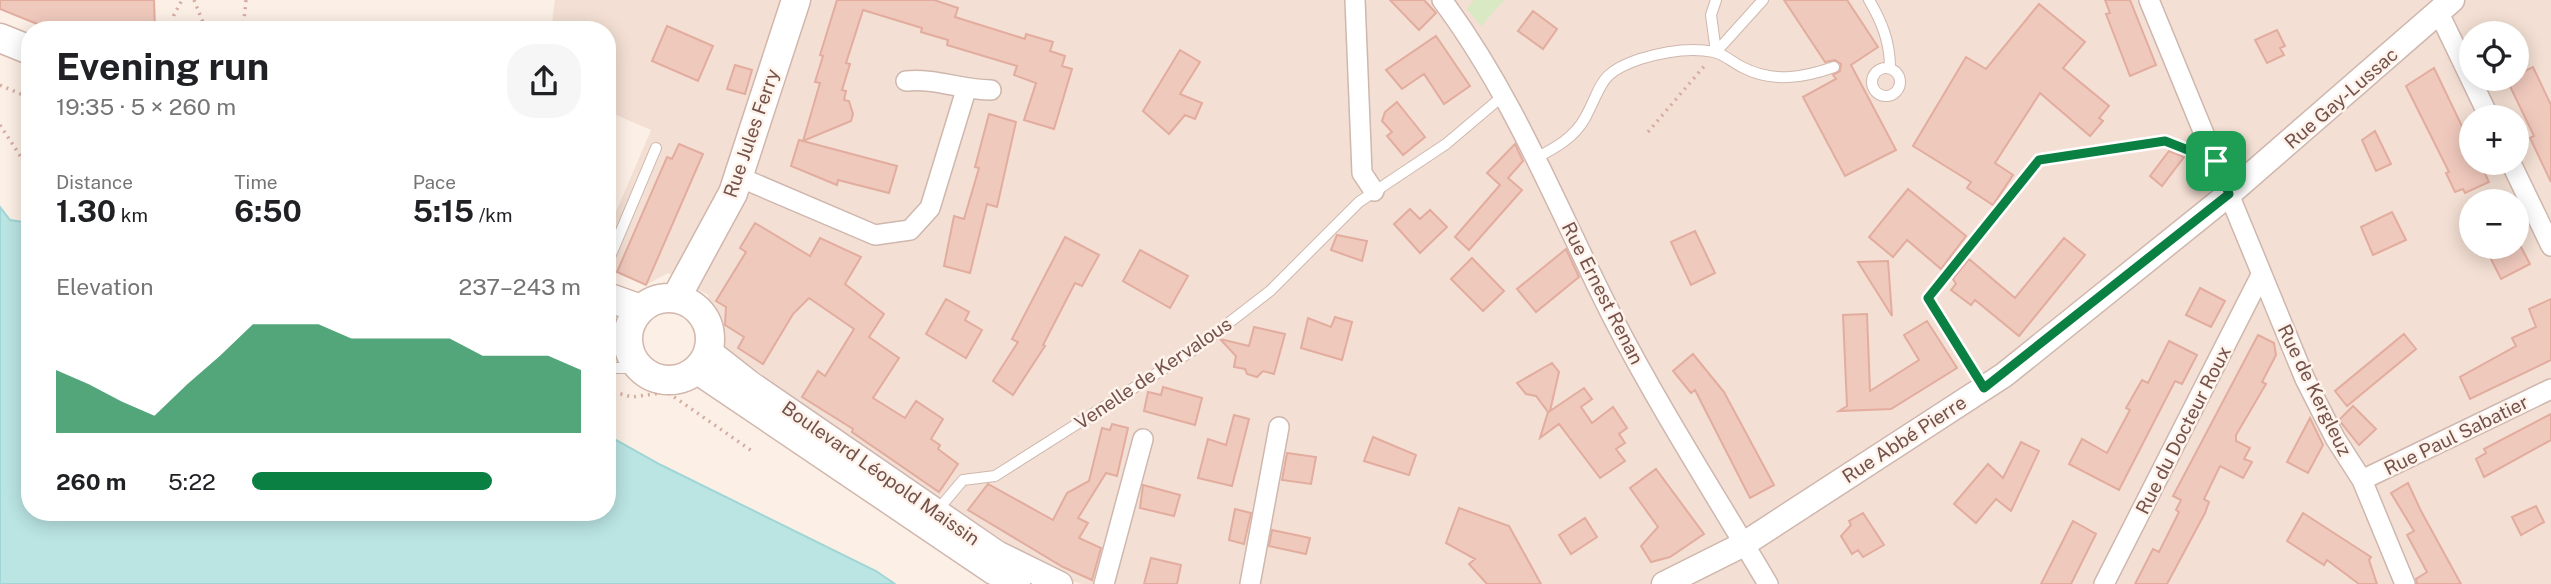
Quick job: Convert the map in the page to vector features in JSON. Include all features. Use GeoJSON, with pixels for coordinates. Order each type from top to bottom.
{"type":"FeatureCollection","features":[{"type":"Feature","properties":{"kind":"main road","name":"Rue Jules Ferry"},"geometry":{"type":"LineString","coordinates":[[676,298],[739,177],[796,0]]}},
{"type":"Feature","properties":{"kind":"main road"},"geometry":{"type":"LineString","coordinates":[[0,38],[21,46]]}},
{"type":"Feature","properties":{"kind":"main road"},"geometry":{"type":"LineString","coordinates":[[676,298],[697,308],[709,328],[702,361],[687,376],[667,381],[647,375],[620,349],[640,309],[657,299],[676,298]]}},
{"type":"Feature","properties":{"kind":"main road"},"geometry":{"type":"LineString","coordinates":[[616,300],[640,309]]}},
{"type":"Feature","properties":{"kind":"street"},"geometry":{"type":"LineString","coordinates":[[1354,0],[1362,173],[1374,191]]}},
{"type":"Feature","properties":{"kind":"street","name":"Rue Ernest Renan"},"geometry":{"type":"LineString","coordinates":[[1443,0],[1474,42],[1504,95],[1613,318],[1768,584]]}},
{"type":"Feature","properties":{"kind":"street","name":"Rue de Kergleuz"},"geometry":{"type":"LineString","coordinates":[[2149,0],[2305,379],[2335,438],[2362,480],[2404,584]]}},
{"type":"Feature","properties":{"kind":"street"},"geometry":{"type":"LineString","coordinates":[[2446,7],[2484,105]]}},
{"type":"Feature","properties":{"kind":"street","name":"Rue Gay-Lussac"},"geometry":{"type":"LineString","coordinates":[[2229,194],[2446,7]]}},
{"type":"Feature","properties":{"kind":"street"},"geometry":{"type":"LineString","coordinates":[[906,81],[928,78],[966,90],[991,90]]}},
{"type":"Feature","properties":{"kind":"street"},"geometry":{"type":"LineString","coordinates":[[739,177],[875,235],[910,230],[930,208],[966,90]]}},
{"type":"Feature","properties":{"kind":"street"},"geometry":{"type":"LineString","coordinates":[[2517,175],[2551,246]]}},
{"type":"Feature","properties":{"kind":"street","name":"Rue Abbé Pierre"},"geometry":{"type":"LineString","coordinates":[[1664,584],[1744,544],[1984,388],[2229,194]]}},
{"type":"Feature","properties":{"kind":"street","name":"Rue du Docteur Roux"},"geometry":{"type":"LineString","coordinates":[[2104,584],[2261,275]]}},
{"type":"Feature","properties":{"kind":"street","name":"Boulevard Léopold Maissin"},"geometry":{"type":"LineString","coordinates":[[702,361],[931,519],[993,572],[1018,584]]}},
{"type":"Feature","properties":{"kind":"street","name":"Rue Paul Sabatier"},"geometry":{"type":"LineString","coordinates":[[2362,480],[2551,389]]}},
{"type":"Feature","properties":{"kind":"street"},"geometry":{"type":"LineString","coordinates":[[1250,584],[1279,427]]}},
{"type":"Feature","properties":{"kind":"street"},"geometry":{"type":"LineString","coordinates":[[1104,584],[1143,439]]}},
{"type":"Feature","properties":{"kind":"street","name":"Boulevard Léopold Maissin"},"geometry":{"type":"LineString","coordinates":[[931,519],[1060,584]]}},
{"type":"Feature","properties":{"kind":"lane"},"geometry":{"type":"LineString","coordinates":[[1716,0],[1711,15],[1716,52]]}},
{"type":"Feature","properties":{"kind":"lane"},"geometry":{"type":"LineString","coordinates":[[1716,52],[1763,0]]}},
{"type":"Feature","properties":{"kind":"lane"},"geometry":{"type":"LineString","coordinates":[[1869,0],[1880,20],[1890,50],[1889,68]]}},
{"type":"Feature","properties":{"kind":"lane"},"geometry":{"type":"LineString","coordinates":[[1536,158],[1562,145],[1576,130],[1585,119],[1600,83],[1616,69],[1670,51],[1716,52],[1760,75],[1807,76],[1835,67]]}},
{"type":"Feature","properties":{"kind":"lane","name":"Venelle de Kervalous"},"geometry":{"type":"LineString","coordinates":[[931,519],[963,480],[995,476],[1195,349],[1269,291],[1374,191],[1446,144],[1504,95]]}},
{"type":"Feature","properties":{"kind":"lane"},"geometry":{"type":"LineString","coordinates":[[1984,388],[1928,298],[2039,160],[2165,141],[2216,161]]}},
{"type":"Feature","properties":{"kind":"lane"},"geometry":{"type":"LineString","coordinates":[[616,243],[656,148]]}},
{"type":"Feature","properties":{"kind":"path"},"geometry":{"type":"LineString","coordinates":[[174,21],[182,0]]}},
{"type":"Feature","properties":{"kind":"path"},"geometry":{"type":"LineString","coordinates":[[194,0],[202,21]]}},
{"type":"Feature","properties":{"kind":"path"},"geometry":{"type":"LineString","coordinates":[[244,21],[246,0]]}},
{"type":"Feature","properties":{"kind":"path"},"geometry":{"type":"LineString","coordinates":[[1648,132],[1716,52]]}},
{"type":"Feature","properties":{"kind":"path"},"geometry":{"type":"LineString","coordinates":[[0,85],[21,94]]}},
{"type":"Feature","properties":{"kind":"path"},"geometry":{"type":"LineString","coordinates":[[0,125],[21,157]]}},
{"type":"Feature","properties":{"kind":"path"},"geometry":{"type":"LineString","coordinates":[[616,393],[632,397],[667,392],[752,451]]}},
{"type":"Feature","properties":{"kind":"shaded area"},"geometry":{"type":"Polygon","coordinates":[[[555,0],[2551,0],[2551,584],[1082,584],[1061,578],[978,527],[718,343],[708,295],[668,273],[646,285],[616,272],[616,212],[651,130],[616,115],[616,21],[552,21],[555,0]]]}},
{"type":"Feature","properties":{"kind":"green space"},"geometry":{"type":"Polygon","coordinates":[[[1474,0],[1504,0],[1481,26],[1467,9],[1474,0]]]}},
{"type":"Feature","properties":{"kind":"water"},"geometry":{"type":"Polygon","coordinates":[[[0,207],[10,220],[21,222],[21,521],[616,521],[616,440],[876,571],[895,584],[0,584],[0,207]]]}},
{"type":"Feature","properties":{"kind":"building"},"geometry":{"type":"Polygon","coordinates":[[[0,0],[154,0],[155,21],[30,21],[0,9],[0,0]]]}},
{"type":"Feature","properties":{"kind":"building"},"geometry":{"type":"Polygon","coordinates":[[[837,0],[934,0],[958,8],[955,17],[1025,39],[1026,34],[1053,42],[1050,51],[1065,56],[1062,66],[1072,69],[1054,129],[1024,120],[1036,83],[1014,75],[1017,66],[947,45],[948,40],[921,32],[922,28],[863,10],[846,63],[850,64],[842,90],[846,91],[844,100],[849,101],[853,114],[851,121],[803,141],[820,83],[815,82],[823,56],[820,55],[837,0]]]}},
{"type":"Feature","properties":{"kind":"building"},"geometry":{"type":"Polygon","coordinates":[[[1390,0],[1424,0],[1436,13],[1419,30],[1390,0]]]}},
{"type":"Feature","properties":{"kind":"building"},"geometry":{"type":"Polygon","coordinates":[[[1784,0],[1847,0],[1878,47],[1851,65],[1896,150],[1845,176],[1803,97],[1836,79],[1833,75],[1840,71],[1841,64],[1835,60],[1825,62],[1784,0]]]}},
{"type":"Feature","properties":{"kind":"building"},"geometry":{"type":"Polygon","coordinates":[[[2105,0],[2130,0],[2156,65],[2130,76],[2106,14],[2110,13],[2105,0]]]}},
{"type":"Feature","properties":{"kind":"building"},"geometry":{"type":"Polygon","coordinates":[[[2039,4],[2085,42],[2063,68],[2109,106],[2099,118],[2103,121],[2090,136],[2040,93],[1995,163],[2013,175],[1993,205],[1967,188],[1971,182],[1913,146],[1966,57],[1986,69],[2039,4]]]}},
{"type":"Feature","properties":{"kind":"building"},"geometry":{"type":"Polygon","coordinates":[[[1533,11],[1557,29],[1543,49],[1518,31],[1533,11]]]}},
{"type":"Feature","properties":{"kind":"building"},"geometry":{"type":"Polygon","coordinates":[[[667,26],[713,46],[698,81],[652,61],[667,26]]]}},
{"type":"Feature","properties":{"kind":"building"},"geometry":{"type":"Polygon","coordinates":[[[2277,30],[2285,46],[2280,48],[2284,55],[2267,63],[2255,40],[2277,30]]]}},
{"type":"Feature","properties":{"kind":"building"},"geometry":{"type":"Polygon","coordinates":[[[1436,36],[1470,86],[1444,104],[1424,74],[1402,89],[1386,70],[1436,36]]]}},
{"type":"Feature","properties":{"kind":"building"},"geometry":{"type":"Polygon","coordinates":[[[1180,50],[1200,62],[1180,94],[1202,103],[1195,119],[1185,115],[1169,134],[1143,111],[1180,50]]]}},
{"type":"Feature","properties":{"kind":"building"},"geometry":{"type":"Polygon","coordinates":[[[735,65],[752,70],[745,94],[727,89],[735,65]]]}},
{"type":"Feature","properties":{"kind":"building"},"geometry":{"type":"Polygon","coordinates":[[[2533,67],[2551,105],[2551,182],[2530,138],[2534,136],[2529,126],[2529,105],[2519,105],[2512,91],[2529,91],[2529,69],[2533,67]]]}},
{"type":"Feature","properties":{"kind":"building"},"geometry":{"type":"Polygon","coordinates":[[[2434,68],[2459,120],[2459,175],[2486,175],[2489,182],[2474,189],[2459,189],[2455,192],[2446,173],[2449,172],[2406,86],[2434,68]]]}},
{"type":"Feature","properties":{"kind":"building"},"geometry":{"type":"Polygon","coordinates":[[[1397,102],[1425,137],[1403,155],[1387,136],[1392,132],[1382,121],[1385,112],[1397,102]]]}},
{"type":"Feature","properties":{"kind":"building"},"geometry":{"type":"Polygon","coordinates":[[[989,114],[1016,122],[997,207],[987,204],[970,273],[944,266],[954,216],[964,219],[979,168],[975,167],[989,114]]]}},
{"type":"Feature","properties":{"kind":"building"},"geometry":{"type":"Polygon","coordinates":[[[2375,131],[2391,164],[2376,171],[2362,140],[2375,131]]]}},
{"type":"Feature","properties":{"kind":"building"},"geometry":{"type":"Polygon","coordinates":[[[799,140],[897,166],[889,193],[838,180],[837,185],[791,166],[799,140]]]}},
{"type":"Feature","properties":{"kind":"building"},"geometry":{"type":"Polygon","coordinates":[[[679,144],[703,154],[646,285],[617,272],[667,157],[672,159],[679,144]]]}},
{"type":"Feature","properties":{"kind":"building"},"geometry":{"type":"Polygon","coordinates":[[[1515,144],[1523,161],[1508,178],[1522,190],[1469,250],[1455,237],[1500,185],[1487,173],[1515,144]]]}},
{"type":"Feature","properties":{"kind":"building"},"geometry":{"type":"Polygon","coordinates":[[[2169,151],[2184,157],[2162,186],[2150,176],[2169,151]]]}},
{"type":"Feature","properties":{"kind":"building"},"geometry":{"type":"Polygon","coordinates":[[[1908,189],[1966,236],[1941,269],[1907,240],[1893,257],[1869,237],[1908,189]]]}},
{"type":"Feature","properties":{"kind":"building"},"geometry":{"type":"Polygon","coordinates":[[[1410,209],[1420,219],[1430,210],[1447,227],[1420,253],[1394,224],[1410,209]]]}},
{"type":"Feature","properties":{"kind":"building"},"geometry":{"type":"Polygon","coordinates":[[[2392,212],[2406,240],[2373,255],[2361,227],[2392,212]]]}},
{"type":"Feature","properties":{"kind":"building"},"geometry":{"type":"Polygon","coordinates":[[[755,223],[810,256],[820,238],[861,257],[845,284],[884,314],[869,337],[899,358],[873,398],[905,418],[916,401],[943,419],[931,439],[940,445],[938,449],[958,464],[939,492],[852,432],[853,429],[802,397],[818,371],[825,376],[854,329],[809,298],[793,314],[763,364],[738,348],[744,337],[725,325],[726,307],[716,301],[746,252],[740,248],[755,223]]]}},
{"type":"Feature","properties":{"kind":"building"},"geometry":{"type":"Polygon","coordinates":[[[1695,231],[1715,273],[1691,285],[1671,242],[1695,231]]]}},
{"type":"Feature","properties":{"kind":"building"},"geometry":{"type":"Polygon","coordinates":[[[1337,235],[1367,241],[1362,261],[1331,250],[1337,235]]]}},
{"type":"Feature","properties":{"kind":"building"},"geometry":{"type":"Polygon","coordinates":[[[1065,237],[1099,255],[1082,286],[1075,283],[1043,345],[1045,346],[1013,395],[993,381],[1018,342],[1012,339],[1065,237]]]}},
{"type":"Feature","properties":{"kind":"building"},"geometry":{"type":"Polygon","coordinates":[[[2064,238],[2085,255],[2019,336],[1975,300],[1971,305],[1951,290],[1956,284],[1953,279],[1969,259],[2015,298],[2064,238]]]}},
{"type":"Feature","properties":{"kind":"building"},"geometry":{"type":"Polygon","coordinates":[[[1566,249],[1579,277],[1536,312],[1517,289],[1566,249]]]}},
{"type":"Feature","properties":{"kind":"building"},"geometry":{"type":"Polygon","coordinates":[[[1140,250],[1188,276],[1170,308],[1123,281],[1140,250]]]}},
{"type":"Feature","properties":{"kind":"building"},"geometry":{"type":"Polygon","coordinates":[[[1472,258],[1504,291],[1483,311],[1451,279],[1472,258]]]}},
{"type":"Feature","properties":{"kind":"building"},"geometry":{"type":"Polygon","coordinates":[[[2491,259],[2527,259],[2530,264],[2501,279],[2491,259]]]}},
{"type":"Feature","properties":{"kind":"building"},"geometry":{"type":"Polygon","coordinates":[[[1888,261],[1892,316],[1858,262],[1888,261]]]}},
{"type":"Feature","properties":{"kind":"building"},"geometry":{"type":"Polygon","coordinates":[[[2200,288],[2225,301],[2211,327],[2186,315],[2200,288]]]}},
{"type":"Feature","properties":{"kind":"building"},"geometry":{"type":"Polygon","coordinates":[[[946,299],[969,312],[965,320],[982,330],[966,358],[926,334],[946,299]]]}},
{"type":"Feature","properties":{"kind":"building"},"geometry":{"type":"Polygon","coordinates":[[[2551,299],[2551,360],[2470,399],[2460,377],[2516,346],[2512,338],[2536,327],[2529,309],[2551,299]]]}},
{"type":"Feature","properties":{"kind":"building"},"geometry":{"type":"Polygon","coordinates":[[[1867,314],[1870,391],[1919,360],[1904,335],[1927,321],[1957,368],[1891,409],[1839,411],[1847,406],[1843,315],[1867,314]]]}},
{"type":"Feature","properties":{"kind":"building"},"geometry":{"type":"Polygon","coordinates":[[[1335,317],[1352,322],[1342,360],[1301,348],[1308,318],[1331,327],[1335,317]]]}},
{"type":"Feature","properties":{"kind":"building"},"geometry":{"type":"Polygon","coordinates":[[[1254,327],[1285,334],[1274,374],[1263,371],[1257,377],[1247,374],[1245,369],[1234,367],[1236,356],[1220,339],[1249,346],[1254,327]]]}},
{"type":"Feature","properties":{"kind":"building"},"geometry":{"type":"Polygon","coordinates":[[[2404,334],[2416,349],[2347,406],[2335,391],[2404,334]]]}},
{"type":"Feature","properties":{"kind":"building"},"geometry":{"type":"Polygon","coordinates":[[[2258,335],[2274,343],[2276,355],[2262,382],[2266,384],[2236,435],[2236,441],[2250,448],[2244,459],[2252,462],[2243,478],[2220,466],[2204,499],[2209,502],[2205,513],[2167,584],[2135,584],[2153,549],[2159,552],[2179,512],[2176,510],[2181,500],[2173,496],[2258,335]]]}},
{"type":"Feature","properties":{"kind":"building"},"geometry":{"type":"Polygon","coordinates":[[[2169,341],[2197,355],[2182,384],[2175,381],[2119,490],[2069,464],[2082,439],[2107,453],[2130,410],[2126,408],[2142,380],[2148,383],[2169,341]]]}},
{"type":"Feature","properties":{"kind":"building"},"geometry":{"type":"Polygon","coordinates":[[[1693,354],[1724,392],[1774,485],[1750,498],[1695,390],[1691,393],[1673,371],[1693,354]]]}},
{"type":"Feature","properties":{"kind":"building"},"geometry":{"type":"Polygon","coordinates":[[[1552,363],[1559,372],[1550,411],[1584,388],[1592,399],[1581,407],[1592,423],[1613,407],[1627,428],[1619,434],[1625,443],[1616,449],[1625,461],[1600,478],[1559,424],[1540,438],[1548,412],[1536,396],[1526,394],[1517,383],[1552,363]]]}},
{"type":"Feature","properties":{"kind":"building"},"geometry":{"type":"Polygon","coordinates":[[[1163,387],[1202,398],[1195,425],[1144,411],[1148,392],[1161,395],[1163,387]]]}},
{"type":"Feature","properties":{"kind":"building"},"geometry":{"type":"Polygon","coordinates":[[[2353,406],[2376,429],[2359,445],[2339,420],[2353,406]]]}},
{"type":"Feature","properties":{"kind":"building"},"geometry":{"type":"Polygon","coordinates":[[[2551,414],[2551,440],[2484,477],[2476,459],[2486,453],[2484,449],[2551,414]]]}},
{"type":"Feature","properties":{"kind":"building"},"geometry":{"type":"Polygon","coordinates":[[[1234,415],[1249,419],[1232,486],[1198,478],[1208,439],[1226,445],[1234,415]]]}},
{"type":"Feature","properties":{"kind":"building"},"geometry":{"type":"Polygon","coordinates":[[[2310,418],[2323,445],[2308,473],[2287,462],[2310,418]]]}},
{"type":"Feature","properties":{"kind":"building"},"geometry":{"type":"Polygon","coordinates":[[[1112,424],[1128,428],[1117,476],[1106,473],[1078,518],[1088,523],[1079,538],[1101,548],[1092,580],[1063,567],[968,510],[988,484],[1053,520],[1067,493],[1089,481],[1102,428],[1110,430],[1112,424]]]}},
{"type":"Feature","properties":{"kind":"building"},"geometry":{"type":"Polygon","coordinates":[[[1373,437],[1416,455],[1409,475],[1364,461],[1373,437]]]}},
{"type":"Feature","properties":{"kind":"building"},"geometry":{"type":"Polygon","coordinates":[[[2021,442],[2039,451],[2011,511],[1996,499],[1976,523],[1954,504],[1988,464],[2003,478],[2021,442]]]}},
{"type":"Feature","properties":{"kind":"building"},"geometry":{"type":"Polygon","coordinates":[[[1287,453],[1316,457],[1311,484],[1282,480],[1287,453]]]}},
{"type":"Feature","properties":{"kind":"building"},"geometry":{"type":"Polygon","coordinates":[[[1656,469],[1704,534],[1670,557],[1651,562],[1641,546],[1658,527],[1630,488],[1656,469]]]}},
{"type":"Feature","properties":{"kind":"building"},"geometry":{"type":"Polygon","coordinates":[[[2408,483],[2461,584],[2417,584],[2416,579],[2427,572],[2407,535],[2414,531],[2391,493],[2408,483]]]}},
{"type":"Feature","properties":{"kind":"building"},"geometry":{"type":"Polygon","coordinates":[[[1143,485],[1180,495],[1174,516],[1140,508],[1143,485]]]}},
{"type":"Feature","properties":{"kind":"building"},"geometry":{"type":"Polygon","coordinates":[[[2536,506],[2544,522],[2521,535],[2512,517],[2536,506]]]}},
{"type":"Feature","properties":{"kind":"building"},"geometry":{"type":"Polygon","coordinates":[[[1459,508],[1509,526],[1541,584],[1487,584],[1469,564],[1475,559],[1446,543],[1459,508]]]}},
{"type":"Feature","properties":{"kind":"building"},"geometry":{"type":"Polygon","coordinates":[[[1235,509],[1251,513],[1244,544],[1229,540],[1235,509]]]}},
{"type":"Feature","properties":{"kind":"building"},"geometry":{"type":"Polygon","coordinates":[[[1863,513],[1884,545],[1863,557],[1858,550],[1852,554],[1841,536],[1851,525],[1849,521],[1863,513]]]}},
{"type":"Feature","properties":{"kind":"building"},"geometry":{"type":"Polygon","coordinates":[[[2303,513],[2371,557],[2369,560],[2377,584],[2359,584],[2327,560],[2324,565],[2287,541],[2303,513]]]}},
{"type":"Feature","properties":{"kind":"building"},"geometry":{"type":"Polygon","coordinates":[[[1585,518],[1597,537],[1571,554],[1559,535],[1585,518]]]}},
{"type":"Feature","properties":{"kind":"building"},"geometry":{"type":"Polygon","coordinates":[[[2073,521],[2096,534],[2071,584],[2041,584],[2073,521]]]}},
{"type":"Feature","properties":{"kind":"building"},"geometry":{"type":"Polygon","coordinates":[[[1272,530],[1310,538],[1306,554],[1269,546],[1272,530]]]}},
{"type":"Feature","properties":{"kind":"building"},"geometry":{"type":"Polygon","coordinates":[[[1151,558],[1181,565],[1177,584],[1144,584],[1151,558]]]}},
{"type":"Feature","properties":{"kind":"route"},"geometry":{"type":"LineString","coordinates":[[2165,141],[2216,161],[2229,194],[2004,375],[1984,388],[1928,298],[2039,160],[2165,141]]}}]}
